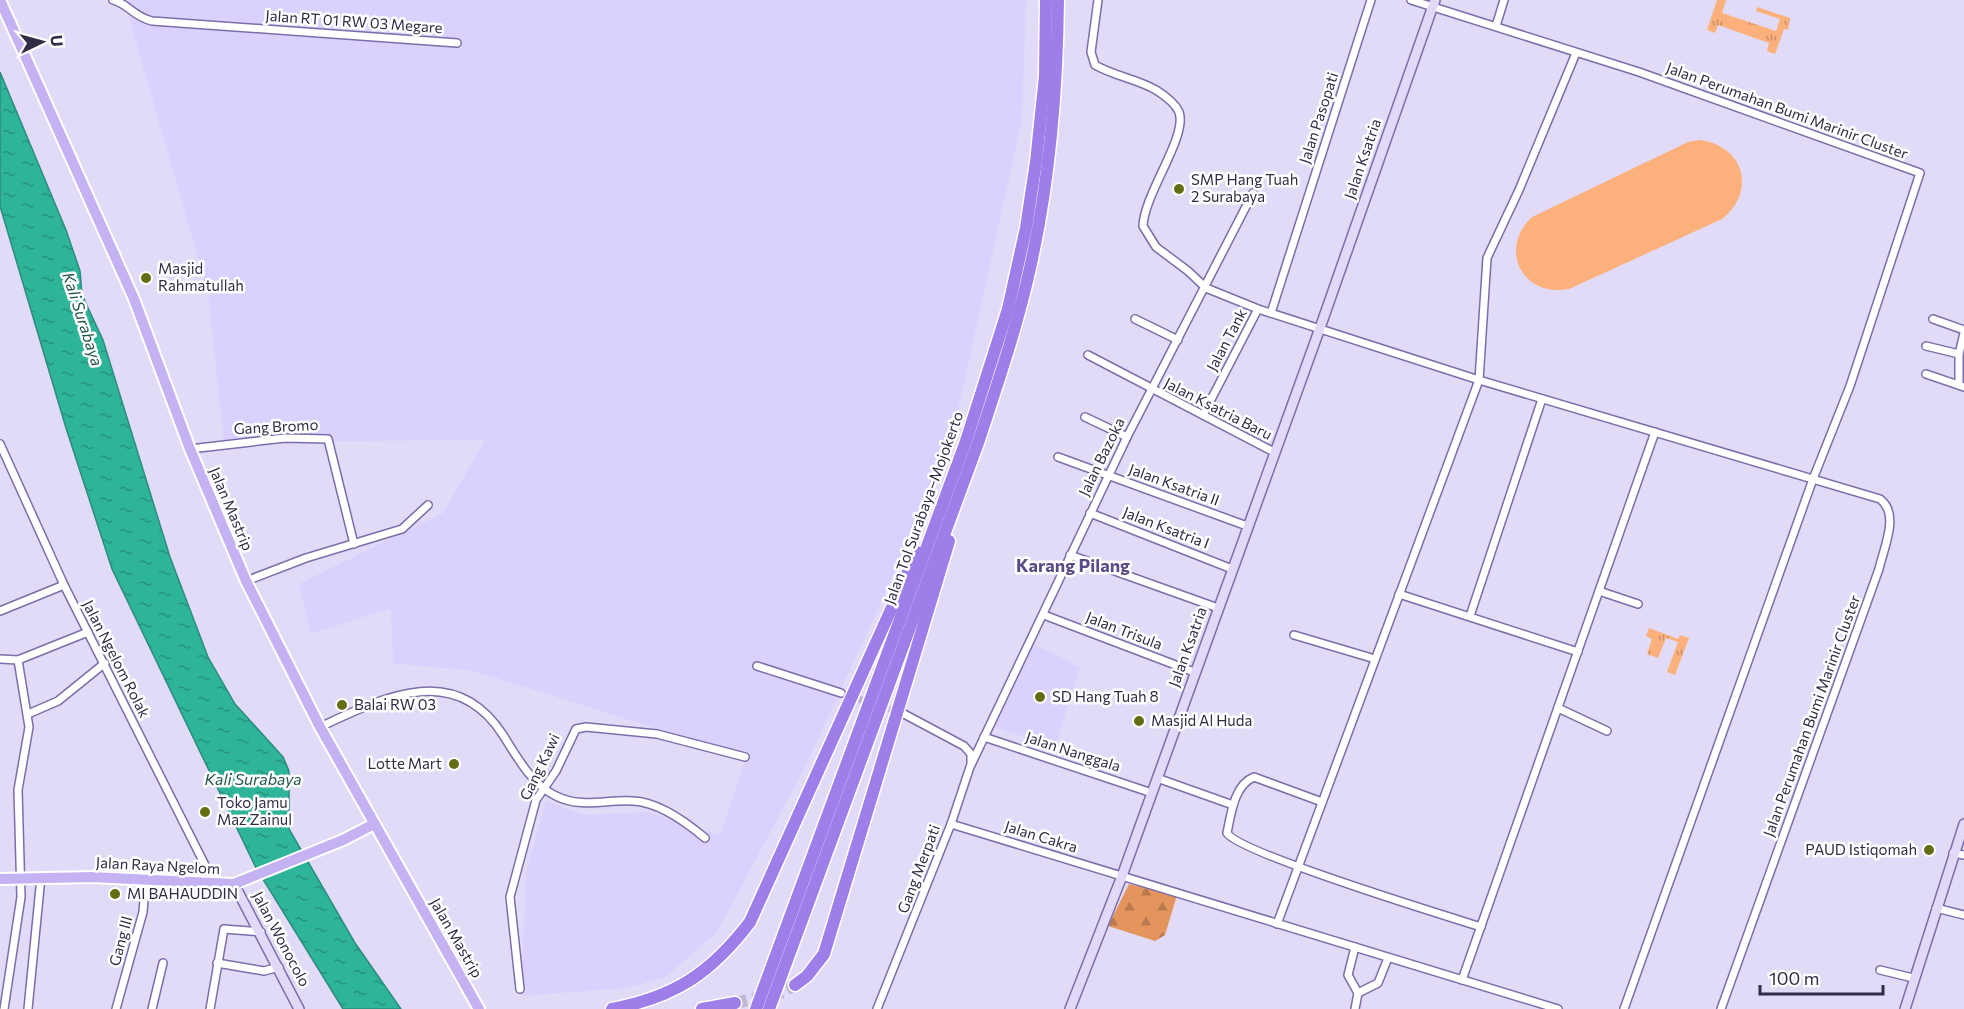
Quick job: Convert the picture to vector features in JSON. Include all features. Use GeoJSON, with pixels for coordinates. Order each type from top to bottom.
{"type":"FeatureCollection","features":[{"type":"Feature","properties":{"kind":"highway","name":"Jalan Tol Surabaya–Mojokerto"},"geometry":{"type":"LineString","coordinates":[[756,1009],[945,497],[1000,338],[1026,228],[1045,76],[1046,0]]}},
{"type":"Feature","properties":{"kind":"highway","name":"Jalan Tol Surabaya–Mojokerto"},"geometry":{"type":"LineString","coordinates":[[769,1009],[966,476],[1009,349],[1038,227],[1049,161],[1057,76],[1058,0]]}},
{"type":"Feature","properties":{"kind":"highway"},"geometry":{"type":"LineString","coordinates":[[795,985],[807,976],[824,954],[902,703],[966,476]]}},
{"type":"Feature","properties":{"kind":"highway"},"geometry":{"type":"LineString","coordinates":[[612,1009],[665,995],[693,980],[727,952],[750,922],[900,586],[945,497]]}},
{"type":"Feature","properties":{"kind":"highway"},"geometry":{"type":"LineString","coordinates":[[702,1009],[735,1003]]}},
{"type":"Feature","properties":{"kind":"main road","name":"Jalan Mastrip"},"geometry":{"type":"LineString","coordinates":[[0,0],[134,299],[190,449],[246,581],[320,727],[479,1009]]}},
{"type":"Feature","properties":{"kind":"main road","name":"Jalan Raya Ngelom"},"geometry":{"type":"LineString","coordinates":[[0,879],[41,877],[147,879],[234,884],[343,840],[374,824]]}},
{"type":"Feature","properties":{"kind":"street","name":"Jalan RT 01 RW 03 Megare"},"geometry":{"type":"LineString","coordinates":[[113,0],[120,2],[139,18],[152,21],[457,43]]}},
{"type":"Feature","properties":{"kind":"street"},"geometry":{"type":"LineString","coordinates":[[1098,0],[1091,52],[1095,65],[1156,90],[1174,104],[1180,114],[1177,137],[1148,198],[1143,226],[1156,247],[1188,270],[1206,288],[1258,309],[1320,328]]}},
{"type":"Feature","properties":{"kind":"street","name":"Jalan Pasopati"},"geometry":{"type":"LineString","coordinates":[[1271,313],[1371,0]]}},
{"type":"Feature","properties":{"kind":"street","name":"Jalan Perumahan Bumi Marinir Cluster"},"geometry":{"type":"LineString","coordinates":[[1411,0],[1434,3],[1496,26],[1656,78],[1920,173],[1850,386],[1813,479],[1624,1009]]}},
{"type":"Feature","properties":{"kind":"street"},"geometry":{"type":"LineString","coordinates":[[1496,26],[1504,0]]}},
{"type":"Feature","properties":{"kind":"street","name":"Jalan Ksatria"},"geometry":{"type":"LineString","coordinates":[[1070,1009],[1122,876],[1320,328],[1434,3]]}},
{"type":"Feature","properties":{"kind":"street"},"geometry":{"type":"LineString","coordinates":[[1277,924],[1479,380],[1487,258],[1520,190],[1576,53]]}},
{"type":"Feature","properties":{"kind":"street","name":"Jalan Bazoka"},"geometry":{"type":"LineString","coordinates":[[984,737],[1150,389],[1206,288],[1253,193]]}},
{"type":"Feature","properties":{"kind":"street","name":"Jalan Tank"},"geometry":{"type":"LineString","coordinates":[[1203,415],[1258,309]]}},
{"type":"Feature","properties":{"kind":"street"},"geometry":{"type":"LineString","coordinates":[[1135,319],[1178,340]]}},
{"type":"Feature","properties":{"kind":"street"},"geometry":{"type":"LineString","coordinates":[[1926,374],[1962,386],[1959,354],[1964,331],[1933,319]]}},
{"type":"Feature","properties":{"kind":"street","name":"Jalan Perumahan Bumi Marinir Cluster"},"geometry":{"type":"LineString","coordinates":[[1320,328],[1479,380],[1880,499],[1887,505],[1891,516],[1879,569],[1721,1009]]}},
{"type":"Feature","properties":{"kind":"street"},"geometry":{"type":"LineString","coordinates":[[1926,346],[1959,354]]}},
{"type":"Feature","properties":{"kind":"street","name":"Jalan Ksatria Baru"},"geometry":{"type":"LineString","coordinates":[[1088,355],[1274,452]]}},
{"type":"Feature","properties":{"kind":"street"},"geometry":{"type":"LineString","coordinates":[[1470,616],[1542,399]]}},
{"type":"Feature","properties":{"kind":"street"},"geometry":{"type":"LineString","coordinates":[[1085,417],[1127,437]]}},
{"type":"Feature","properties":{"kind":"street"},"geometry":{"type":"LineString","coordinates":[[1462,980],[1655,432]]}},
{"type":"Feature","properties":{"kind":"street","name":"Gang Bromo"},"geometry":{"type":"LineString","coordinates":[[190,449],[285,438],[328,439],[354,544]]}},
{"type":"Feature","properties":{"kind":"street","name":"Jalan Ngelom Rolak"},"geometry":{"type":"LineString","coordinates":[[0,444],[64,585],[214,883]]}},
{"type":"Feature","properties":{"kind":"street","name":"Jalan Ksatria II"},"geometry":{"type":"LineString","coordinates":[[1058,458],[1247,526]]}},
{"type":"Feature","properties":{"kind":"street"},"geometry":{"type":"LineString","coordinates":[[246,581],[306,558],[402,529],[428,505]]}},
{"type":"Feature","properties":{"kind":"street","name":"Jalan Ksatria I"},"geometry":{"type":"LineString","coordinates":[[1090,513],[1232,569]]}},
{"type":"Feature","properties":{"kind":"street"},"geometry":{"type":"LineString","coordinates":[[1070,555],[1218,608]]}},
{"type":"Feature","properties":{"kind":"street"},"geometry":{"type":"LineString","coordinates":[[0,611],[64,585]]}},
{"type":"Feature","properties":{"kind":"street"},"geometry":{"type":"LineString","coordinates":[[1599,591],[1638,604]]}},
{"type":"Feature","properties":{"kind":"street"},"geometry":{"type":"LineString","coordinates":[[1399,594],[1578,651]]}},
{"type":"Feature","properties":{"kind":"street","name":"Jalan Trisula"},"geometry":{"type":"LineString","coordinates":[[1044,615],[1194,672]]}},
{"type":"Feature","properties":{"kind":"street"},"geometry":{"type":"LineString","coordinates":[[0,660],[18,660],[87,629]]}},
{"type":"Feature","properties":{"kind":"street"},"geometry":{"type":"LineString","coordinates":[[1294,635],[1375,659]]}},
{"type":"Feature","properties":{"kind":"street"},"geometry":{"type":"LineString","coordinates":[[4,1009],[22,878],[18,790],[28,746],[28,714],[18,660]]}},
{"type":"Feature","properties":{"kind":"street"},"geometry":{"type":"LineString","coordinates":[[28,714],[58,701],[105,663]]}},
{"type":"Feature","properties":{"kind":"street"},"geometry":{"type":"LineString","coordinates":[[757,666],[841,693]]}},
{"type":"Feature","properties":{"kind":"street"},"geometry":{"type":"LineString","coordinates":[[320,727],[379,699],[419,692],[452,694],[470,701],[489,716],[517,757],[545,789],[573,803],[631,801],[649,804],[691,826],[705,838]]}},
{"type":"Feature","properties":{"kind":"street"},"geometry":{"type":"LineString","coordinates":[[1558,708],[1607,731]]}},
{"type":"Feature","properties":{"kind":"street"},"geometry":{"type":"LineString","coordinates":[[904,714],[964,746],[971,754],[970,767]]}},
{"type":"Feature","properties":{"kind":"street","name":"Gang Kawi"},"geometry":{"type":"LineString","coordinates":[[520,989],[510,897],[536,800],[556,771],[572,733],[580,727],[657,734],[745,757]]}},
{"type":"Feature","properties":{"kind":"street","name":"Gang Merpati"},"geometry":{"type":"LineString","coordinates":[[877,1009],[951,824],[970,767],[984,737]]}},
{"type":"Feature","properties":{"kind":"street","name":"Jalan Nanggala"},"geometry":{"type":"LineString","coordinates":[[984,737],[1152,793]]}},
{"type":"Feature","properties":{"kind":"street"},"geometry":{"type":"LineString","coordinates":[[1322,802],[1254,777],[1247,780],[1233,805],[1227,833],[1230,838],[1298,867],[1480,927]]}},
{"type":"Feature","properties":{"kind":"street"},"geometry":{"type":"LineString","coordinates":[[1157,778],[1233,805]]}},
{"type":"Feature","properties":{"kind":"street","name":"Jalan Cakra"},"geometry":{"type":"LineString","coordinates":[[951,824],[1122,876]]}},
{"type":"Feature","properties":{"kind":"street"},"geometry":{"type":"LineString","coordinates":[[1905,1009],[1964,824]]}},
{"type":"Feature","properties":{"kind":"street"},"geometry":{"type":"LineString","coordinates":[[1953,853],[1964,855]]}},
{"type":"Feature","properties":{"kind":"street"},"geometry":{"type":"LineString","coordinates":[[1122,876],[1557,1009]]}},
{"type":"Feature","properties":{"kind":"street"},"geometry":{"type":"LineString","coordinates":[[28,1009],[41,877]]}},
{"type":"Feature","properties":{"kind":"street","name":"Gang III"},"geometry":{"type":"LineString","coordinates":[[116,1009],[143,912],[147,879]]}},
{"type":"Feature","properties":{"kind":"street","name":"Jalan Wonocolo"},"geometry":{"type":"LineString","coordinates":[[234,884],[261,932],[299,1009]]}},
{"type":"Feature","properties":{"kind":"street"},"geometry":{"type":"LineString","coordinates":[[1936,908],[1964,915]]}},
{"type":"Feature","properties":{"kind":"street"},"geometry":{"type":"LineString","coordinates":[[210,1009],[224,929],[261,932]]}},
{"type":"Feature","properties":{"kind":"street"},"geometry":{"type":"LineString","coordinates":[[1355,947],[1348,975],[1358,993],[1355,1009]]}},
{"type":"Feature","properties":{"kind":"street"},"geometry":{"type":"LineString","coordinates":[[1358,993],[1378,983],[1388,958]]}},
{"type":"Feature","properties":{"kind":"street"},"geometry":{"type":"LineString","coordinates":[[152,1009],[163,963]]}},
{"type":"Feature","properties":{"kind":"street"},"geometry":{"type":"LineString","coordinates":[[218,963],[264,971],[279,967]]}},
{"type":"Feature","properties":{"kind":"street"},"geometry":{"type":"LineString","coordinates":[[1880,970],[1913,978]]}},
{"type":"Feature","properties":{"kind":"shaded area"},"geometry":{"type":"Polygon","coordinates":[[[124,0],[1026,0],[1022,119],[947,460],[806,765],[717,932],[667,976],[628,988],[521,996],[526,874],[546,801],[584,815],[647,812],[720,835],[747,757],[474,671],[393,663],[391,608],[311,634],[299,584],[443,513],[485,440],[224,442],[208,293],[124,0]]]}},
{"type":"Feature","properties":{"kind":"shaded area","name":"SD Hang Tuah 8"},"geometry":{"type":"Polygon","coordinates":[[[1033,644],[1080,667],[1055,747],[995,727],[1033,644]]]}},
{"type":"Feature","properties":{"kind":"green space"},"geometry":{"type":"Polygon","coordinates":[[[1717,0],[1726,0],[1722,13],[1776,31],[1780,19],[1756,11],[1757,7],[1790,18],[1788,30],[1784,29],[1775,54],[1767,51],[1769,43],[1718,25],[1715,33],[1707,30],[1717,0]]]}},
{"type":"Feature","properties":{"kind":"green space"},"geometry":{"type":"Polygon","coordinates":[[[1699,140],[1714,144],[1726,151],[1741,171],[1742,183],[1739,196],[1733,208],[1722,219],[1569,289],[1553,290],[1539,286],[1528,279],[1520,268],[1516,256],[1517,243],[1522,230],[1532,217],[1688,142],[1699,140]]]}},
{"type":"Feature","properties":{"kind":"green space"},"geometry":{"type":"Polygon","coordinates":[[[1649,628],[1678,639],[1680,635],[1689,638],[1675,675],[1667,672],[1678,642],[1666,638],[1658,658],[1647,654],[1652,639],[1646,636],[1649,628]]]}},
{"type":"Feature","properties":{"kind":"green space"},"geometry":{"type":"Polygon","coordinates":[[[1129,884],[1177,895],[1165,935],[1155,941],[1108,926],[1129,884]]]}},
{"type":"Feature","properties":{"kind":"water","name":"Kali Surabaya"},"geometry":{"type":"Polygon","coordinates":[[[0,72],[66,230],[80,271],[82,295],[103,340],[170,557],[208,657],[235,704],[283,757],[289,771],[289,829],[355,943],[401,1009],[343,1009],[256,868],[112,569],[66,428],[0,206],[0,72]]]}},
{"type":"Feature","properties":{"kind":"tunnel"},"geometry":{"type":"LineString","coordinates":[[849,696],[899,712]]}},
{"type":"Feature","properties":{"kind":"tunnel"},"geometry":{"type":"LineString","coordinates":[[735,1003],[780,993],[795,985]]}},
{"type":"Feature","properties":{"kind":"place","name":"SMP Hang Tuah 2 Surabaya"},"geometry":{"type":"Point","coordinates":[1179,189]}},
{"type":"Feature","properties":{"kind":"place","name":"Masjid Rahmatullah"},"geometry":{"type":"Point","coordinates":[146,278]}},
{"type":"Feature","properties":{"kind":"place","name":"SD Hang Tuah 8"},"geometry":{"type":"Point","coordinates":[1040,697]}},
{"type":"Feature","properties":{"kind":"place","name":"Balai RW 03"},"geometry":{"type":"Point","coordinates":[342,705]}},
{"type":"Feature","properties":{"kind":"place","name":"Masjid Al Huda"},"geometry":{"type":"Point","coordinates":[1139,721]}},
{"type":"Feature","properties":{"kind":"place","name":"Lotte Mart"},"geometry":{"type":"Point","coordinates":[454,764]}},
{"type":"Feature","properties":{"kind":"place","name":"Toko Jamu Maz Zainul"},"geometry":{"type":"Point","coordinates":[205,812]}},
{"type":"Feature","properties":{"kind":"place","name":"PAUD Istiqomah"},"geometry":{"type":"Point","coordinates":[1929,850]}},
{"type":"Feature","properties":{"kind":"place","name":"MI BAHAUDDIN"},"geometry":{"type":"Point","coordinates":[115,894]}},
{"type":"Feature","properties":{"kind":"district","name":"Karang Pilang"},"geometry":{"type":"Point","coordinates":[1073,566]}}]}
